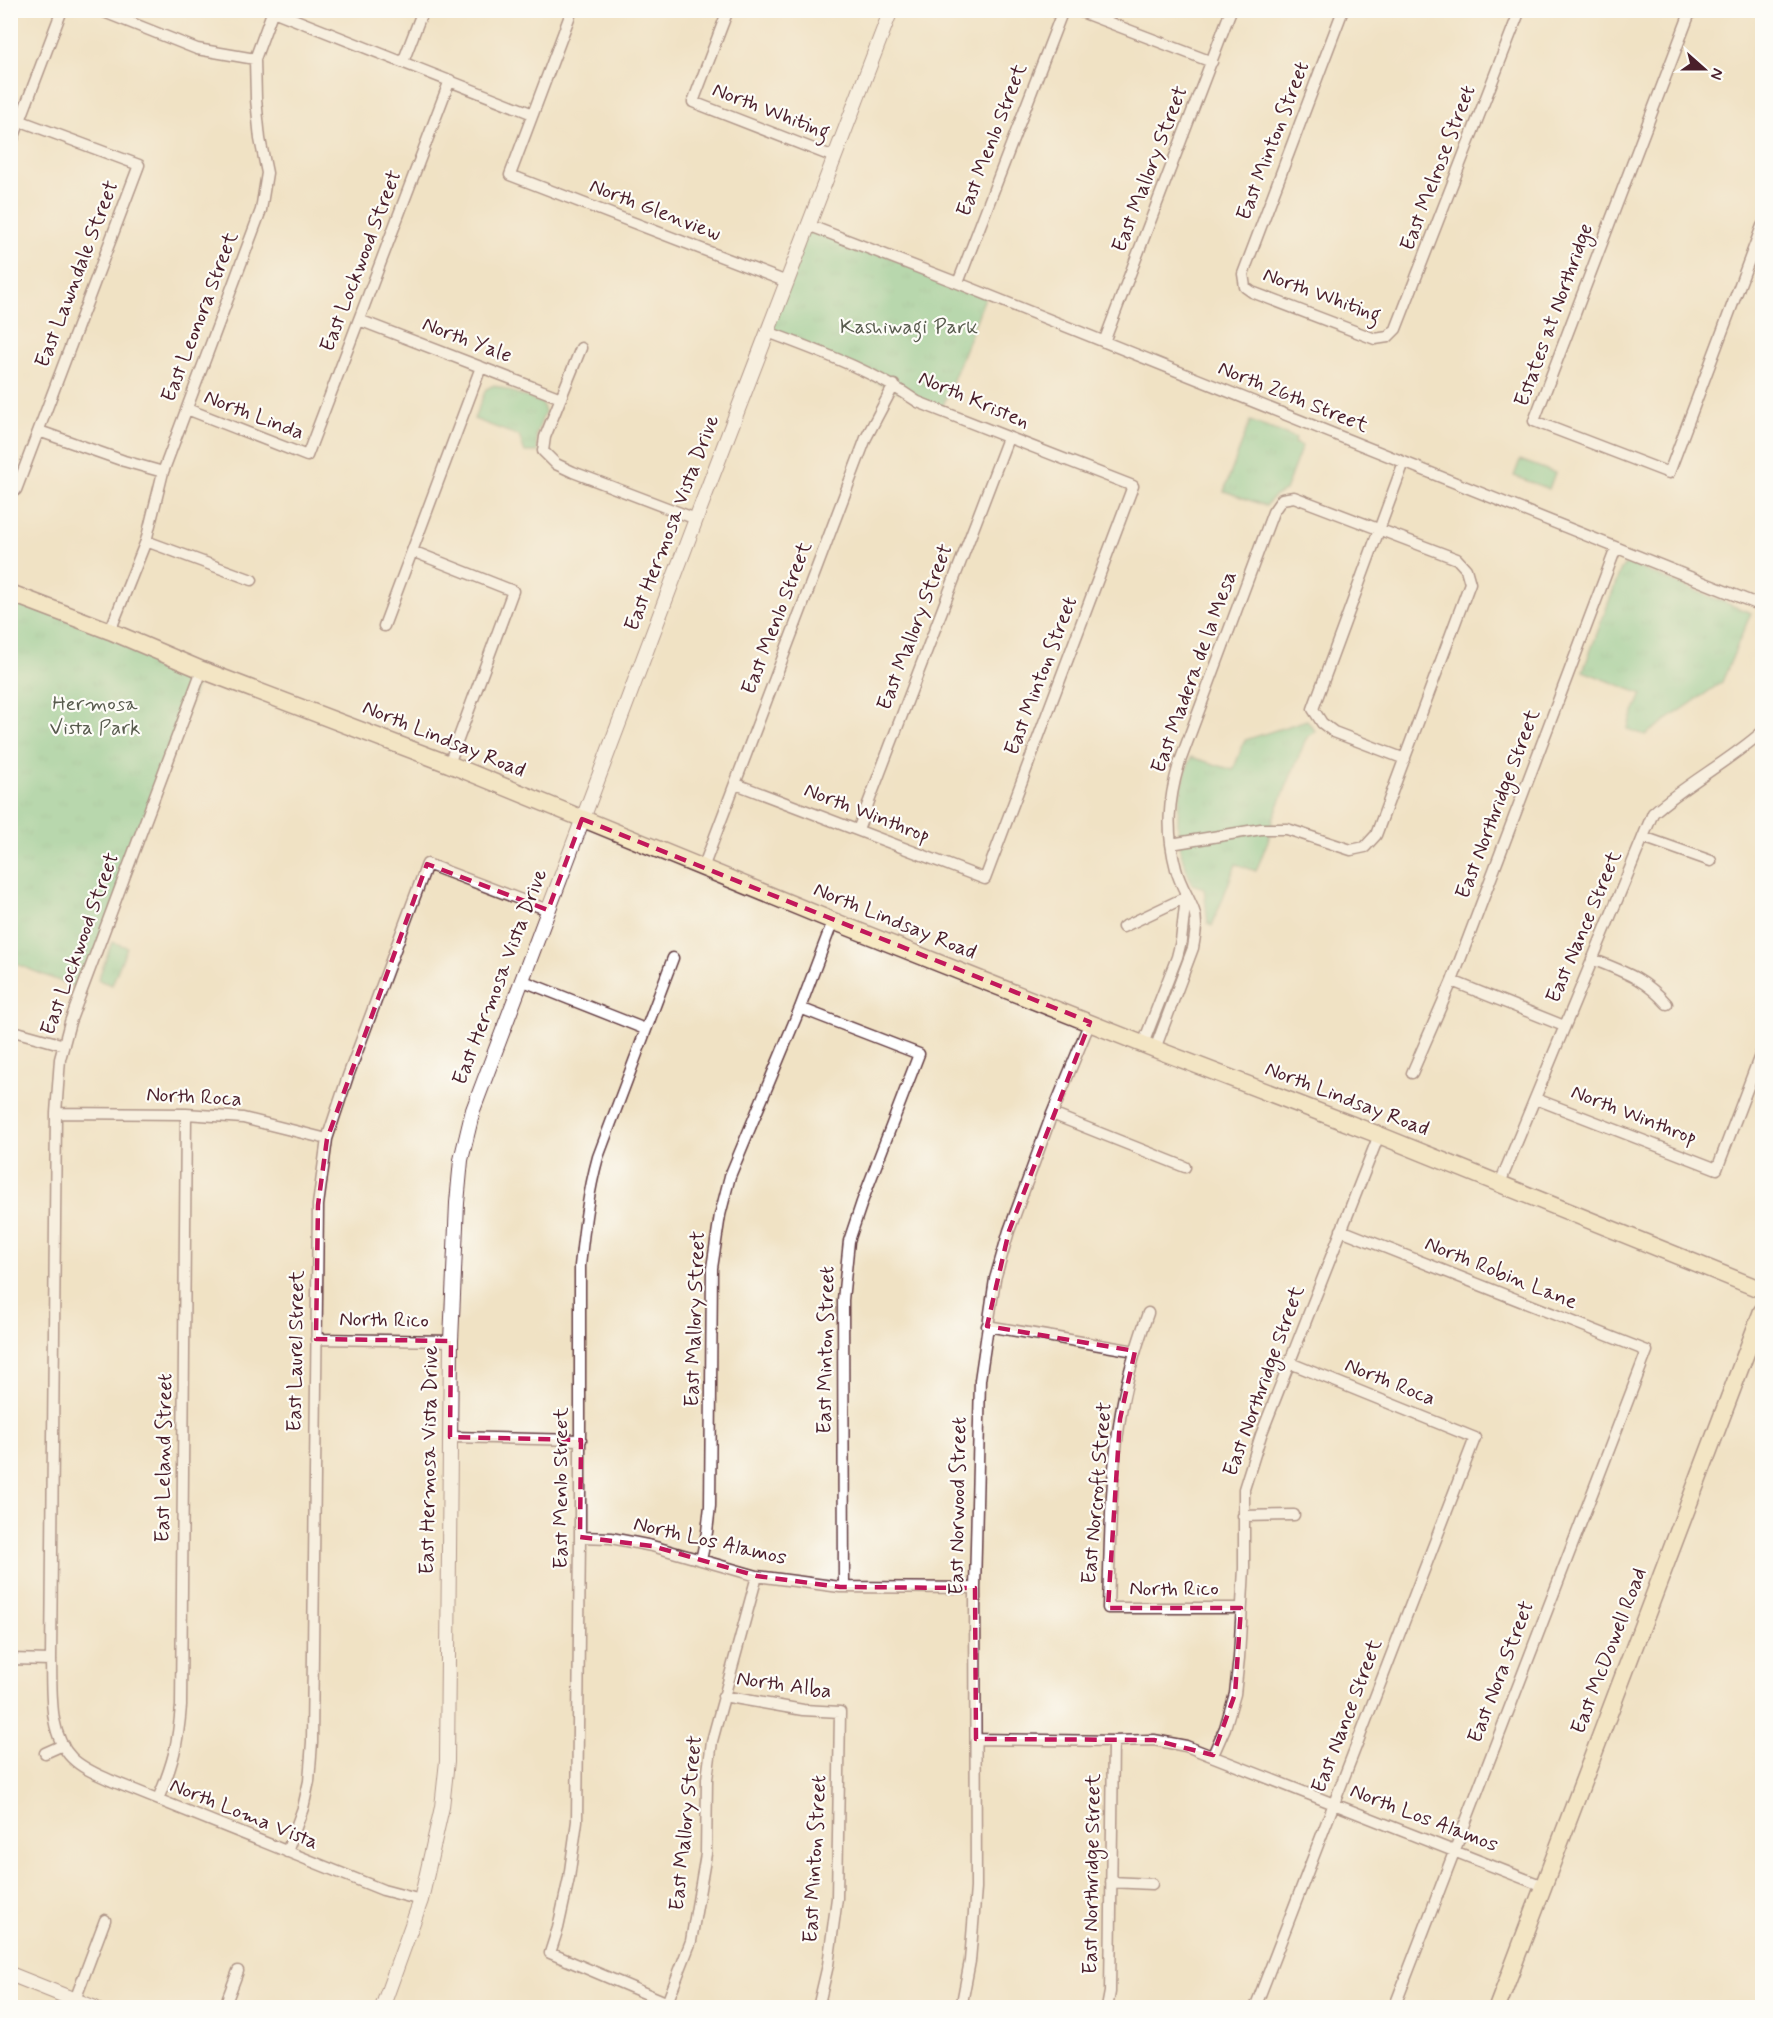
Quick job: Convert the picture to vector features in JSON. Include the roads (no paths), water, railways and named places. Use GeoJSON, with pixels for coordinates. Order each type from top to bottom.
{"type":"FeatureCollection","features":[{"type":"Feature","properties":{"kind":"main road","name":"North Lindsay Road"},"geometry":{"type":"LineString","coordinates":[[10,593],[110,631],[202,670],[448,764],[833,921],[1380,1135],[1762,1290]]}},
{"type":"Feature","properties":{"kind":"main road","name":"East McDowell Road"},"geometry":{"type":"LineString","coordinates":[[1497,2007],[1762,1311]]}},
{"type":"Feature","properties":{"kind":"street"},"geometry":{"type":"LineString","coordinates":[[10,147],[62,10]]}},
{"type":"Feature","properties":{"kind":"street"},"geometry":{"type":"LineString","coordinates":[[99,10],[197,49],[255,59]]}},
{"type":"Feature","properties":{"kind":"street"},"geometry":{"type":"LineString","coordinates":[[404,62],[423,10]]}},
{"type":"Feature","properties":{"kind":"street"},"geometry":{"type":"LineString","coordinates":[[273,11],[533,114],[572,10]]}},
{"type":"Feature","properties":{"kind":"street","name":"North Whiting"},"geometry":{"type":"LineString","coordinates":[[728,10],[693,102],[834,157]]}},
{"type":"Feature","properties":{"kind":"street","name":"East Hermosa Vista Drive"},"geometry":{"type":"LineString","coordinates":[[382,2007],[422,1900],[442,1807],[447,1761],[451,1341],[461,1160],[473,1110],[891,10]]}},
{"type":"Feature","properties":{"kind":"street","name":"East Menlo Street"},"geometry":{"type":"LineString","coordinates":[[958,283],[1063,10]]}},
{"type":"Feature","properties":{"kind":"street"},"geometry":{"type":"LineString","coordinates":[[1076,10],[1212,62]]}},
{"type":"Feature","properties":{"kind":"street","name":"East Mallory Street"},"geometry":{"type":"LineString","coordinates":[[1104,342],[1231,10]]}},
{"type":"Feature","properties":{"kind":"street","name":"East Minton Street"},"geometry":{"type":"LineString","coordinates":[[1245,287],[1243,274],[1343,10]]}},
{"type":"Feature","properties":{"kind":"street","name":"East Melrose Street"},"geometry":{"type":"LineString","coordinates":[[1388,337],[1396,329],[1520,10]]}},
{"type":"Feature","properties":{"kind":"street","name":"Estates at Northridge"},"geometry":{"type":"LineString","coordinates":[[1690,10],[1534,421],[1669,473],[1762,226]]}},
{"type":"Feature","properties":{"kind":"street","name":"East Leonora Street"},"geometry":{"type":"LineString","coordinates":[[110,631],[146,540],[163,472],[261,210],[267,173],[260,139],[255,59],[273,11]]}},
{"type":"Feature","properties":{"kind":"street","name":"East Lockwood Street"},"geometry":{"type":"LineString","coordinates":[[307,456],[450,80]]}},
{"type":"Feature","properties":{"kind":"street","name":"North Glenview"},"geometry":{"type":"LineString","coordinates":[[533,114],[510,175],[787,282]]}},
{"type":"Feature","properties":{"kind":"street","name":"East Lawndale Street"},"geometry":{"type":"LineString","coordinates":[[16,490],[139,165],[21,121]]}},
{"type":"Feature","properties":{"kind":"street","name":"North 26th Street"},"geometry":{"type":"LineString","coordinates":[[808,225],[958,283],[1616,548],[1761,603]]}},
{"type":"Feature","properties":{"kind":"street","name":"North Whiting"},"geometry":{"type":"LineString","coordinates":[[1245,287],[1252,292],[1375,339],[1388,337]]}},
{"type":"Feature","properties":{"kind":"street","name":"North Yale"},"geometry":{"type":"LineString","coordinates":[[359,320],[561,398]]}},
{"type":"Feature","properties":{"kind":"street","name":"North Kristen"},"geometry":{"type":"LineString","coordinates":[[768,332],[834,357],[894,385],[918,402],[1133,486]]}},
{"type":"Feature","properties":{"kind":"street"},"geometry":{"type":"LineString","coordinates":[[581,348],[545,437],[543,451],[556,464],[573,472],[696,519]]}},
{"type":"Feature","properties":{"kind":"street"},"geometry":{"type":"LineString","coordinates":[[384,626],[482,367]]}},
{"type":"Feature","properties":{"kind":"street","name":"East Menlo Street"},"geometry":{"type":"LineString","coordinates":[[703,868],[866,438],[894,385]]}},
{"type":"Feature","properties":{"kind":"street","name":"North Linda"},"geometry":{"type":"LineString","coordinates":[[187,410],[307,456]]}},
{"type":"Feature","properties":{"kind":"street"},"geometry":{"type":"LineString","coordinates":[[39,431],[163,472]]}},
{"type":"Feature","properties":{"kind":"street","name":"East Mallory Street"},"geometry":{"type":"LineString","coordinates":[[858,830],[1008,438]]}},
{"type":"Feature","properties":{"kind":"street"},"geometry":{"type":"LineString","coordinates":[[1404,462],[1313,709],[1322,723],[1334,732],[1406,759]]}},
{"type":"Feature","properties":{"kind":"street","name":"East Minton Street"},"geometry":{"type":"LineString","coordinates":[[985,879],[1133,486]]}},
{"type":"Feature","properties":{"kind":"street","name":"East Madera de la Mesa"},"geometry":{"type":"LineString","coordinates":[[1149,1046],[1181,941],[1186,897],[1176,871],[1171,844],[1168,817],[1171,792],[1179,764],[1274,512],[1281,499],[1294,497],[1378,530]]}},
{"type":"Feature","properties":{"kind":"street"},"geometry":{"type":"LineString","coordinates":[[1171,844],[1261,829],[1287,829],[1351,850],[1365,847],[1376,835],[1470,583],[1466,568],[1457,559],[1378,530]]}},
{"type":"Feature","properties":{"kind":"street"},"geometry":{"type":"LineString","coordinates":[[146,540],[252,580]]}},
{"type":"Feature","properties":{"kind":"street","name":"East Northridge Street"},"geometry":{"type":"LineString","coordinates":[[1413,1073],[1452,981],[1616,548]]}},
{"type":"Feature","properties":{"kind":"street"},"geometry":{"type":"LineString","coordinates":[[412,551],[513,591],[448,764]]}},
{"type":"Feature","properties":{"kind":"street","name":"East Lockwood Street"},"geometry":{"type":"LineString","coordinates":[[63,1745],[56,1727],[52,1699],[51,1660],[56,1113],[60,1059],[69,1022],[202,670]]}},
{"type":"Feature","properties":{"kind":"street","name":"East Nance Street"},"geometry":{"type":"LineString","coordinates":[[1500,1183],[1653,813],[1671,796],[1734,755],[1762,732]]}},
{"type":"Feature","properties":{"kind":"street","name":"North Winthrop"},"geometry":{"type":"LineString","coordinates":[[736,784],[985,879]]}},
{"type":"Feature","properties":{"kind":"street"},"geometry":{"type":"LineString","coordinates":[[1643,837],[1711,861]]}},
{"type":"Feature","properties":{"kind":"street","name":"East Laurel Street"},"geometry":{"type":"LineString","coordinates":[[287,1852],[303,1808],[312,1742],[318,1205],[327,1139],[427,864],[548,910]]}},
{"type":"Feature","properties":{"kind":"street"},"geometry":{"type":"LineString","coordinates":[[1123,927],[1186,897]]}},
{"type":"Feature","properties":{"kind":"street","name":"East Mallory Street"},"geometry":{"type":"LineString","coordinates":[[700,1560],[710,1506],[712,1268],[720,1215],[730,1176],[800,1008],[833,921]]}},
{"type":"Feature","properties":{"kind":"street","name":"East Menlo Street"},"geometry":{"type":"LineString","coordinates":[[667,2002],[550,1953],[569,1878],[577,1821],[581,1440],[580,1266],[588,1200],[598,1157],[673,958]]}},
{"type":"Feature","properties":{"kind":"street"},"geometry":{"type":"LineString","coordinates":[[1592,959],[1630,975],[1653,988],[1667,1004]]}},
{"type":"Feature","properties":{"kind":"street"},"geometry":{"type":"LineString","coordinates":[[521,980],[645,1029]]}},
{"type":"Feature","properties":{"kind":"street"},"geometry":{"type":"LineString","coordinates":[[1452,981],[1564,1026]]}},
{"type":"Feature","properties":{"kind":"street","name":"East Minton Street"},"geometry":{"type":"LineString","coordinates":[[800,1008],[919,1054],[849,1241],[843,1300],[844,1587]]}},
{"type":"Feature","properties":{"kind":"street","name":"East Norwood Street"},"geometry":{"type":"LineString","coordinates":[[960,2007],[970,1961],[976,1888],[975,1588],[980,1380],[987,1326],[995,1279],[1009,1231],[1052,1114],[1090,1022]]}},
{"type":"Feature","properties":{"kind":"street"},"geometry":{"type":"LineString","coordinates":[[10,1030],[28,1037],[64,1045]]}},
{"type":"Feature","properties":{"kind":"street","name":"North Winthrop"},"geometry":{"type":"LineString","coordinates":[[1536,1099],[1717,1168],[1762,1050]]}},
{"type":"Feature","properties":{"kind":"street","name":"North Roca"},"geometry":{"type":"LineString","coordinates":[[56,1113],[186,1114],[243,1119],[327,1139]]}},
{"type":"Feature","properties":{"kind":"street","name":"East Leland Street"},"geometry":{"type":"LineString","coordinates":[[158,1799],[172,1767],[178,1739],[181,1706],[186,1114]]}},
{"type":"Feature","properties":{"kind":"street"},"geometry":{"type":"LineString","coordinates":[[1052,1114],[1185,1167]]}},
{"type":"Feature","properties":{"kind":"street","name":"East Northridge Street"},"geometry":{"type":"LineString","coordinates":[[1213,1755],[1225,1728],[1235,1694],[1244,1568],[1244,1489],[1252,1461],[1380,1135]]}},
{"type":"Feature","properties":{"kind":"street","name":"North Robin Lane"},"geometry":{"type":"LineString","coordinates":[[1341,1230],[1647,1351]]}},
{"type":"Feature","properties":{"kind":"street","name":"East Norcroft Street"},"geometry":{"type":"LineString","coordinates":[[1108,1608],[1112,1495],[1120,1419],[1135,1351],[1148,1313]]}},
{"type":"Feature","properties":{"kind":"street"},"geometry":{"type":"LineString","coordinates":[[987,1326],[1135,1351]]}},
{"type":"Feature","properties":{"kind":"street","name":"North Rico"},"geometry":{"type":"LineString","coordinates":[[316,1339],[451,1341]]}},
{"type":"Feature","properties":{"kind":"street","name":"East Nora Street"},"geometry":{"type":"LineString","coordinates":[[1394,2007],[1647,1351]]}},
{"type":"Feature","properties":{"kind":"street","name":"North Roca"},"geometry":{"type":"LineString","coordinates":[[1290,1363],[1475,1438]]}},
{"type":"Feature","properties":{"kind":"street"},"geometry":{"type":"LineString","coordinates":[[450,1437],[581,1440]]}},
{"type":"Feature","properties":{"kind":"street","name":"East Nance Street"},"geometry":{"type":"LineString","coordinates":[[1255,2007],[1475,1438]]}},
{"type":"Feature","properties":{"kind":"street"},"geometry":{"type":"LineString","coordinates":[[1243,1516],[1294,1515]]}},
{"type":"Feature","properties":{"kind":"street","name":"North Los Alamos"},"geometry":{"type":"LineString","coordinates":[[580,1537],[611,1538],[652,1546],[757,1576],[844,1587],[975,1588]]}},
{"type":"Feature","properties":{"kind":"street","name":"East Mallory Street"},"geometry":{"type":"LineString","coordinates":[[667,2002],[691,1941],[706,1854],[707,1779],[712,1741],[757,1576]]}},
{"type":"Feature","properties":{"kind":"street","name":"North Rico"},"geometry":{"type":"LineString","coordinates":[[1108,1608],[1241,1608]]}},
{"type":"Feature","properties":{"kind":"street"},"geometry":{"type":"LineString","coordinates":[[10,1659],[51,1660]]}},
{"type":"Feature","properties":{"kind":"street","name":"North Alba"},"geometry":{"type":"LineString","coordinates":[[723,1696],[803,1710],[840,1712]]}},
{"type":"Feature","properties":{"kind":"street","name":"East Minton Street"},"geometry":{"type":"LineString","coordinates":[[818,2007],[828,1965],[837,1898],[840,1712]]}},
{"type":"Feature","properties":{"kind":"street","name":"North Los Alamos"},"geometry":{"type":"LineString","coordinates":[[976,1739],[1113,1742],[1154,1740],[1186,1746],[1543,1886]]}},
{"type":"Feature","properties":{"kind":"street","name":"East Northridge Street"},"geometry":{"type":"LineString","coordinates":[[1107,2007],[1110,1992],[1113,1742]]}},
{"type":"Feature","properties":{"kind":"street"},"geometry":{"type":"LineString","coordinates":[[45,1753],[63,1745]]}},
{"type":"Feature","properties":{"kind":"street","name":"North Loma Vista"},"geometry":{"type":"LineString","coordinates":[[63,1745],[72,1758],[87,1769],[383,1890],[422,1900]]}},
{"type":"Feature","properties":{"kind":"street"},"geometry":{"type":"LineString","coordinates":[[1111,1882],[1152,1884]]}},
{"type":"Feature","properties":{"kind":"street"},"geometry":{"type":"LineString","coordinates":[[75,2000],[105,1920]]}},
{"type":"Feature","properties":{"kind":"street"},"geometry":{"type":"LineString","coordinates":[[224,2007],[238,1971]]}},
{"type":"Feature","properties":{"kind":"street"},"geometry":{"type":"LineString","coordinates":[[10,1974],[95,2007]]}},
{"type":"Feature","properties":{"kind":"street"},"geometry":{"type":"LineString","coordinates":[[667,2002],[680,2007]]}},
{"type":"Feature","properties":{"kind":"park label","name":"Kashiwagi Park"},"geometry":{"type":"Point","coordinates":[909,327]}},
{"type":"Feature","properties":{"kind":"park label","name":"Hermosa Vista Park"},"geometry":{"type":"Point","coordinates":[95,716]}}]}
